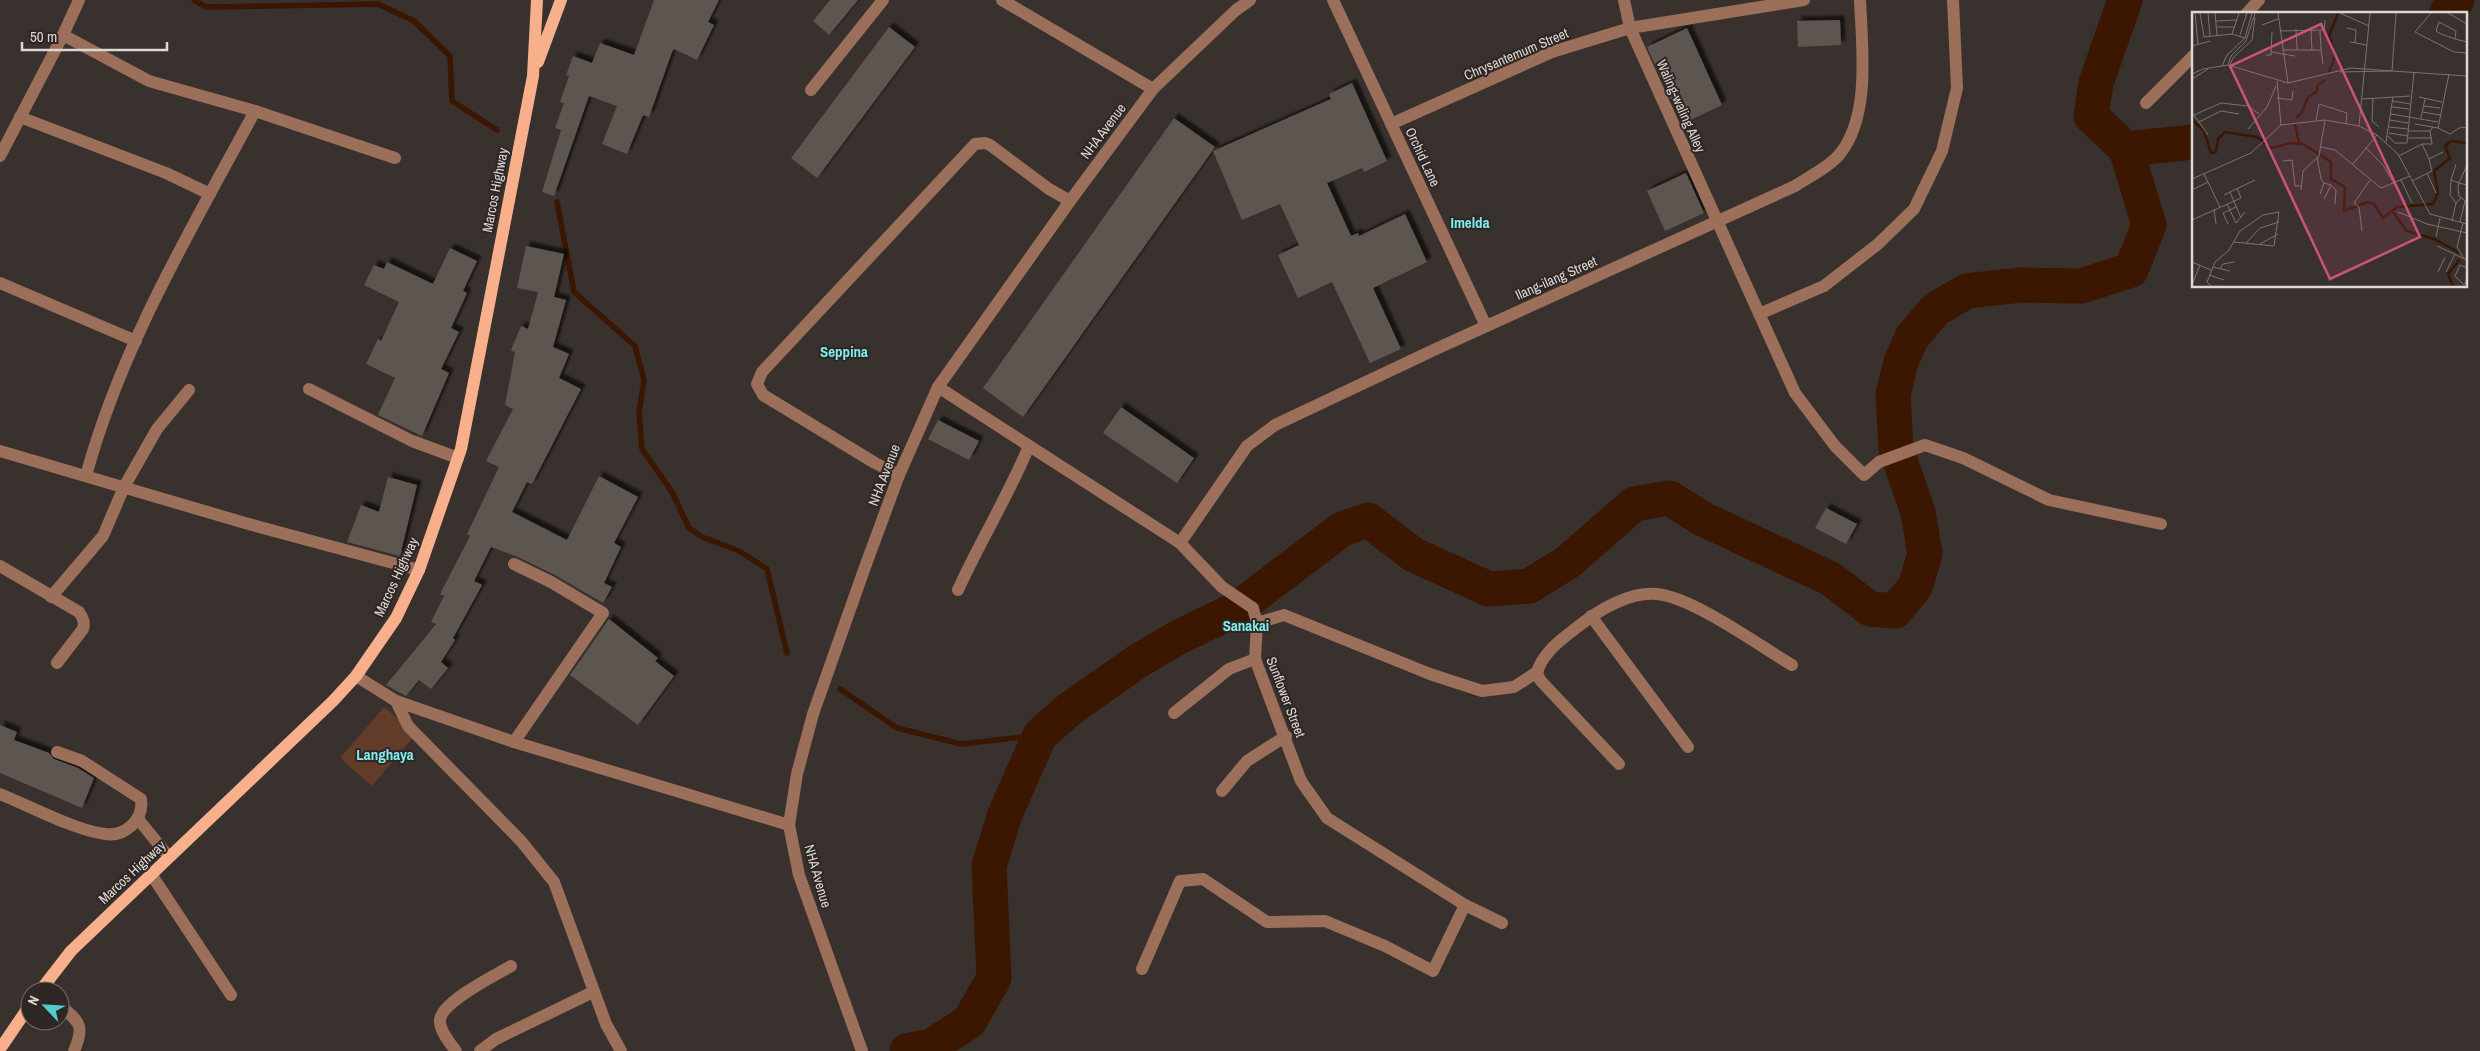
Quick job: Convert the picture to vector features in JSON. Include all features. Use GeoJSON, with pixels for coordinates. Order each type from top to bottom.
{"type":"FeatureCollection","features":[{"type":"Feature","properties":{"kind":"main road","name":"Marcos Highway"},"geometry":{"type":"LineString","coordinates":[[49,981],[71,951],[326,708],[356,676],[396,618],[419,570],[458,458],[533,76],[538,0]]}},
{"type":"Feature","properties":{"kind":"main road","name":"Marcos Highway"},"geometry":{"type":"LineString","coordinates":[[533,76],[561,0]]}},
{"type":"Feature","properties":{"kind":"main road"},"geometry":{"type":"LineString","coordinates":[[0,1049],[20,1020]]}},
{"type":"Feature","properties":{"kind":"street"},"geometry":{"type":"LineString","coordinates":[[0,156],[63,35],[78,0]]}},
{"type":"Feature","properties":{"kind":"street"},"geometry":{"type":"LineString","coordinates":[[812,90],[883,0]]}},
{"type":"Feature","properties":{"kind":"street"},"geometry":{"type":"LineString","coordinates":[[1002,0],[1153,90]]}},
{"type":"Feature","properties":{"kind":"street","name":"NHA Avenue"},"geometry":{"type":"LineString","coordinates":[[862,1051],[799,875],[789,825],[797,774],[813,714],[899,475],[938,387],[1070,201],[1153,90],[1236,10],[1250,0]]}},
{"type":"Feature","properties":{"kind":"street","name":"Orchid Lane"},"geometry":{"type":"LineString","coordinates":[[1333,0],[1486,326]]}},
{"type":"Feature","properties":{"kind":"street","name":"Waling-waling Alley"},"geometry":{"type":"LineString","coordinates":[[1624,0],[1630,28],[1716,222],[1795,393],[1835,446],[1864,476],[1880,462],[1925,445],[1963,458],[2049,500],[2161,524]]}},
{"type":"Feature","properties":{"kind":"street","name":"Chrysantemum Street"},"geometry":{"type":"LineString","coordinates":[[1391,124],[1552,52],[1630,28],[1804,0]]}},
{"type":"Feature","properties":{"kind":"street","name":"Ilang-ilang Street"},"geometry":{"type":"LineString","coordinates":[[1180,543],[1247,446],[1275,424],[1795,186],[1838,156],[1858,120],[1862,62],[1860,0]]}},
{"type":"Feature","properties":{"kind":"street"},"geometry":{"type":"LineString","coordinates":[[1759,314],[1824,286],[1878,244],[1914,208],[1942,151],[1957,88],[1953,0]]}},
{"type":"Feature","properties":{"kind":"street"},"geometry":{"type":"LineString","coordinates":[[2248,12],[2259,0]]}},
{"type":"Feature","properties":{"kind":"street"},"geometry":{"type":"LineString","coordinates":[[63,35],[149,81],[255,111],[395,158]]}},
{"type":"Feature","properties":{"kind":"street"},"geometry":{"type":"LineString","coordinates":[[2146,103],[2192,57]]}},
{"type":"Feature","properties":{"kind":"street"},"geometry":{"type":"LineString","coordinates":[[86,476],[98,430],[136,341],[210,194],[255,111]]}},
{"type":"Feature","properties":{"kind":"street"},"geometry":{"type":"LineString","coordinates":[[20,117],[166,173],[210,194]]}},
{"type":"Feature","properties":{"kind":"street"},"geometry":{"type":"LineString","coordinates":[[899,475],[875,463],[763,395],[757,384],[762,372],[975,144],[985,143],[990,145],[1049,189],[1070,201]]}},
{"type":"Feature","properties":{"kind":"street"},"geometry":{"type":"LineString","coordinates":[[0,283],[136,341]]}},
{"type":"Feature","properties":{"kind":"street","name":"Sunflower Street"},"geometry":{"type":"LineString","coordinates":[[938,387],[1180,543],[1222,587],[1253,608],[1257,623],[1255,659],[1286,736],[1301,781],[1327,818],[1465,905],[1502,923]]}},
{"type":"Feature","properties":{"kind":"street"},"geometry":{"type":"LineString","coordinates":[[309,389],[412,441],[458,458]]}},
{"type":"Feature","properties":{"kind":"street"},"geometry":{"type":"LineString","coordinates":[[52,596],[102,536],[124,488],[157,428],[189,390]]}},
{"type":"Feature","properties":{"kind":"street"},"geometry":{"type":"LineString","coordinates":[[958,590],[978,547],[1020,469],[1029,446]]}},
{"type":"Feature","properties":{"kind":"street"},"geometry":{"type":"LineString","coordinates":[[0,450],[124,488],[419,570]]}},
{"type":"Feature","properties":{"kind":"street"},"geometry":{"type":"LineString","coordinates":[[514,564],[551,582],[603,613],[514,742]]}},
{"type":"Feature","properties":{"kind":"street"},"geometry":{"type":"LineString","coordinates":[[0,566],[79,612],[85,624],[83,629],[57,663]]}},
{"type":"Feature","properties":{"kind":"street"},"geometry":{"type":"LineString","coordinates":[[1257,623],[1284,615],[1430,674],[1482,691],[1514,687],[1537,672],[1541,660],[1553,646],[1591,616],[1628,598],[1658,594],[1695,607],[1792,664]]}},
{"type":"Feature","properties":{"kind":"street"},"geometry":{"type":"LineString","coordinates":[[1591,616],[1688,747]]}},
{"type":"Feature","properties":{"kind":"street"},"geometry":{"type":"LineString","coordinates":[[1174,712],[1229,669],[1255,659]]}},
{"type":"Feature","properties":{"kind":"street"},"geometry":{"type":"LineString","coordinates":[[1537,672],[1540,680],[1619,764]]}},
{"type":"Feature","properties":{"kind":"street"},"geometry":{"type":"LineString","coordinates":[[356,676],[396,701],[514,742],[789,825]]}},
{"type":"Feature","properties":{"kind":"street"},"geometry":{"type":"LineString","coordinates":[[396,701],[408,726],[521,840],[554,882],[593,992],[606,1024],[621,1051]]}},
{"type":"Feature","properties":{"kind":"street"},"geometry":{"type":"LineString","coordinates":[[1222,791],[1247,761],[1286,736]]}},
{"type":"Feature","properties":{"kind":"street"},"geometry":{"type":"LineString","coordinates":[[0,794],[80,827],[104,834],[115,834],[133,825],[138,819],[142,808],[141,799],[85,763],[57,752]]}},
{"type":"Feature","properties":{"kind":"street"},"geometry":{"type":"LineString","coordinates":[[138,819],[170,857]]}},
{"type":"Feature","properties":{"kind":"street"},"geometry":{"type":"LineString","coordinates":[[151,874],[231,995]]}},
{"type":"Feature","properties":{"kind":"street"},"geometry":{"type":"LineString","coordinates":[[1142,969],[1180,881],[1203,879],[1267,922],[1325,921],[1385,946],[1433,971],[1465,905]]}},
{"type":"Feature","properties":{"kind":"street"},"geometry":{"type":"LineString","coordinates":[[456,1051],[440,1025],[440,1017],[447,1007],[459,997],[511,966]]}},
{"type":"Feature","properties":{"kind":"street"},"geometry":{"type":"LineString","coordinates":[[480,1051],[496,1039],[593,992]]}},
{"type":"Feature","properties":{"kind":"street"},"geometry":{"type":"LineString","coordinates":[[70,1014],[80,1024],[81,1033],[74,1051]]}},
{"type":"Feature","properties":{"kind":"shaded area"},"geometry":{"type":"Polygon","coordinates":[[[384,707],[416,734],[372,786],[340,758],[384,707]]]}},
{"type":"Feature","properties":{"kind":"building"},"geometry":{"type":"Polygon","coordinates":[[[654,0],[719,0],[708,22],[714,25],[697,60],[674,49],[649,117],[643,115],[627,154],[602,144],[617,106],[589,96],[554,196],[542,192],[561,130],[555,128],[564,103],[560,102],[569,76],[566,75],[573,56],[592,63],[600,43],[634,55],[654,0]]]}},
{"type":"Feature","properties":{"kind":"building"},"geometry":{"type":"Polygon","coordinates":[[[830,0],[858,0],[829,35],[813,21],[830,0]]]}},
{"type":"Feature","properties":{"kind":"building"},"geometry":{"type":"Polygon","coordinates":[[[1840,20],[1841,45],[1798,47],[1797,21],[1840,20]]]}},
{"type":"Feature","properties":{"kind":"building"},"geometry":{"type":"Polygon","coordinates":[[[889,27],[915,47],[817,178],[791,158],[889,27]]]}},
{"type":"Feature","properties":{"kind":"building"},"geometry":{"type":"Polygon","coordinates":[[[1687,28],[1722,105],[1682,124],[1647,47],[1687,28]]]}},
{"type":"Feature","properties":{"kind":"building"},"geometry":{"type":"Polygon","coordinates":[[[1352,83],[1387,161],[1364,172],[1362,168],[1327,183],[1351,236],[1358,233],[1359,236],[1405,214],[1427,262],[1373,288],[1401,349],[1370,363],[1332,282],[1298,298],[1278,255],[1299,245],[1280,204],[1242,220],[1213,151],[1331,99],[1329,94],[1352,83]]]}},
{"type":"Feature","properties":{"kind":"building"},"geometry":{"type":"Polygon","coordinates":[[[1174,118],[1215,147],[1023,417],[983,388],[1174,118]]]}},
{"type":"Feature","properties":{"kind":"building"},"geometry":{"type":"Polygon","coordinates":[[[1686,173],[1704,213],[1665,231],[1647,191],[1686,173]]]}},
{"type":"Feature","properties":{"kind":"building"},"geometry":{"type":"Polygon","coordinates":[[[526,246],[564,254],[554,297],[566,300],[553,347],[569,354],[559,378],[581,389],[532,484],[527,482],[512,512],[567,540],[599,476],[638,497],[614,543],[621,547],[604,583],[612,587],[603,603],[555,575],[518,557],[491,547],[474,581],[482,585],[453,638],[455,640],[441,662],[448,668],[431,689],[419,680],[406,696],[386,685],[436,624],[431,622],[444,596],[440,594],[470,536],[467,534],[499,467],[486,461],[513,409],[505,405],[515,352],[511,350],[521,326],[528,329],[538,292],[517,288],[526,246]]]}},
{"type":"Feature","properties":{"kind":"building"},"geometry":{"type":"Polygon","coordinates":[[[450,248],[477,261],[463,291],[467,293],[451,328],[459,332],[441,369],[449,373],[422,436],[378,415],[395,378],[366,364],[378,339],[381,341],[399,302],[364,285],[374,265],[384,269],[387,262],[433,284],[450,248]]]}},
{"type":"Feature","properties":{"kind":"building"},"geometry":{"type":"Polygon","coordinates":[[[1121,407],[1194,458],[1177,483],[1103,433],[1121,407]]]}},
{"type":"Feature","properties":{"kind":"building"},"geometry":{"type":"Polygon","coordinates":[[[938,420],[979,441],[969,460],[928,439],[938,420]]]}},
{"type":"Feature","properties":{"kind":"building"},"geometry":{"type":"Polygon","coordinates":[[[388,477],[417,485],[400,556],[347,542],[361,505],[379,512],[388,477]]]}},
{"type":"Feature","properties":{"kind":"building"},"geometry":{"type":"Polygon","coordinates":[[[1826,508],[1857,524],[1846,544],[1815,528],[1826,508]]]}},
{"type":"Feature","properties":{"kind":"building"},"geometry":{"type":"Polygon","coordinates":[[[609,619],[658,658],[655,661],[674,676],[638,725],[570,675],[609,619]]]}},
{"type":"Feature","properties":{"kind":"building"},"geometry":{"type":"Polygon","coordinates":[[[0,725],[17,732],[14,740],[49,753],[54,759],[78,768],[94,778],[82,808],[0,773],[0,725]]]}},
{"type":"Feature","properties":{"kind":"waterway"},"geometry":{"type":"LineString","coordinates":[[194,0],[206,7],[378,4],[414,21],[450,56],[452,101],[497,130]]}},
{"type":"Feature","properties":{"kind":"waterway"},"geometry":{"type":"LineString","coordinates":[[907,1051],[931,1046],[969,1022],[994,978],[989,866],[1005,814],[1040,735],[1071,708],[1138,661],[1177,638],[1237,609],[1342,529],[1368,520],[1414,555],[1489,589],[1529,586],[1568,562],[1634,504],[1669,498],[1703,519],[1831,579],[1870,609],[1895,611],[1915,587],[1925,554],[1918,512],[1896,449],[1893,395],[1901,362],[1912,337],[1936,309],[1967,291],[2021,285],[2081,286],[2131,270],[2149,225],[2126,149],[2091,116],[2096,83],[2125,0]]}},
{"type":"Feature","properties":{"kind":"waterway"},"geometry":{"type":"LineString","coordinates":[[2448,12],[2457,0]]}},
{"type":"Feature","properties":{"kind":"waterway"},"geometry":{"type":"LineString","coordinates":[[2126,149],[2192,142]]}},
{"type":"Feature","properties":{"kind":"waterway"},"geometry":{"type":"LineString","coordinates":[[557,202],[574,292],[635,346],[644,380],[639,413],[642,449],[672,492],[689,528],[702,537],[739,551],[767,569],[787,653]]}},
{"type":"Feature","properties":{"kind":"waterway"},"geometry":{"type":"LineString","coordinates":[[840,689],[897,728],[961,744],[1040,735]]}},
{"type":"Feature","properties":{"kind":"district","name":"Imelda"},"geometry":{"type":"Point","coordinates":[1470,222]}},
{"type":"Feature","properties":{"kind":"district","name":"Seppina"},"geometry":{"type":"Point","coordinates":[844,351]}},
{"type":"Feature","properties":{"kind":"district","name":"Sanakai"},"geometry":{"type":"Point","coordinates":[1246,625]}},
{"type":"Feature","properties":{"kind":"district","name":"Langhaya"},"geometry":{"type":"Point","coordinates":[385,754]}}]}
